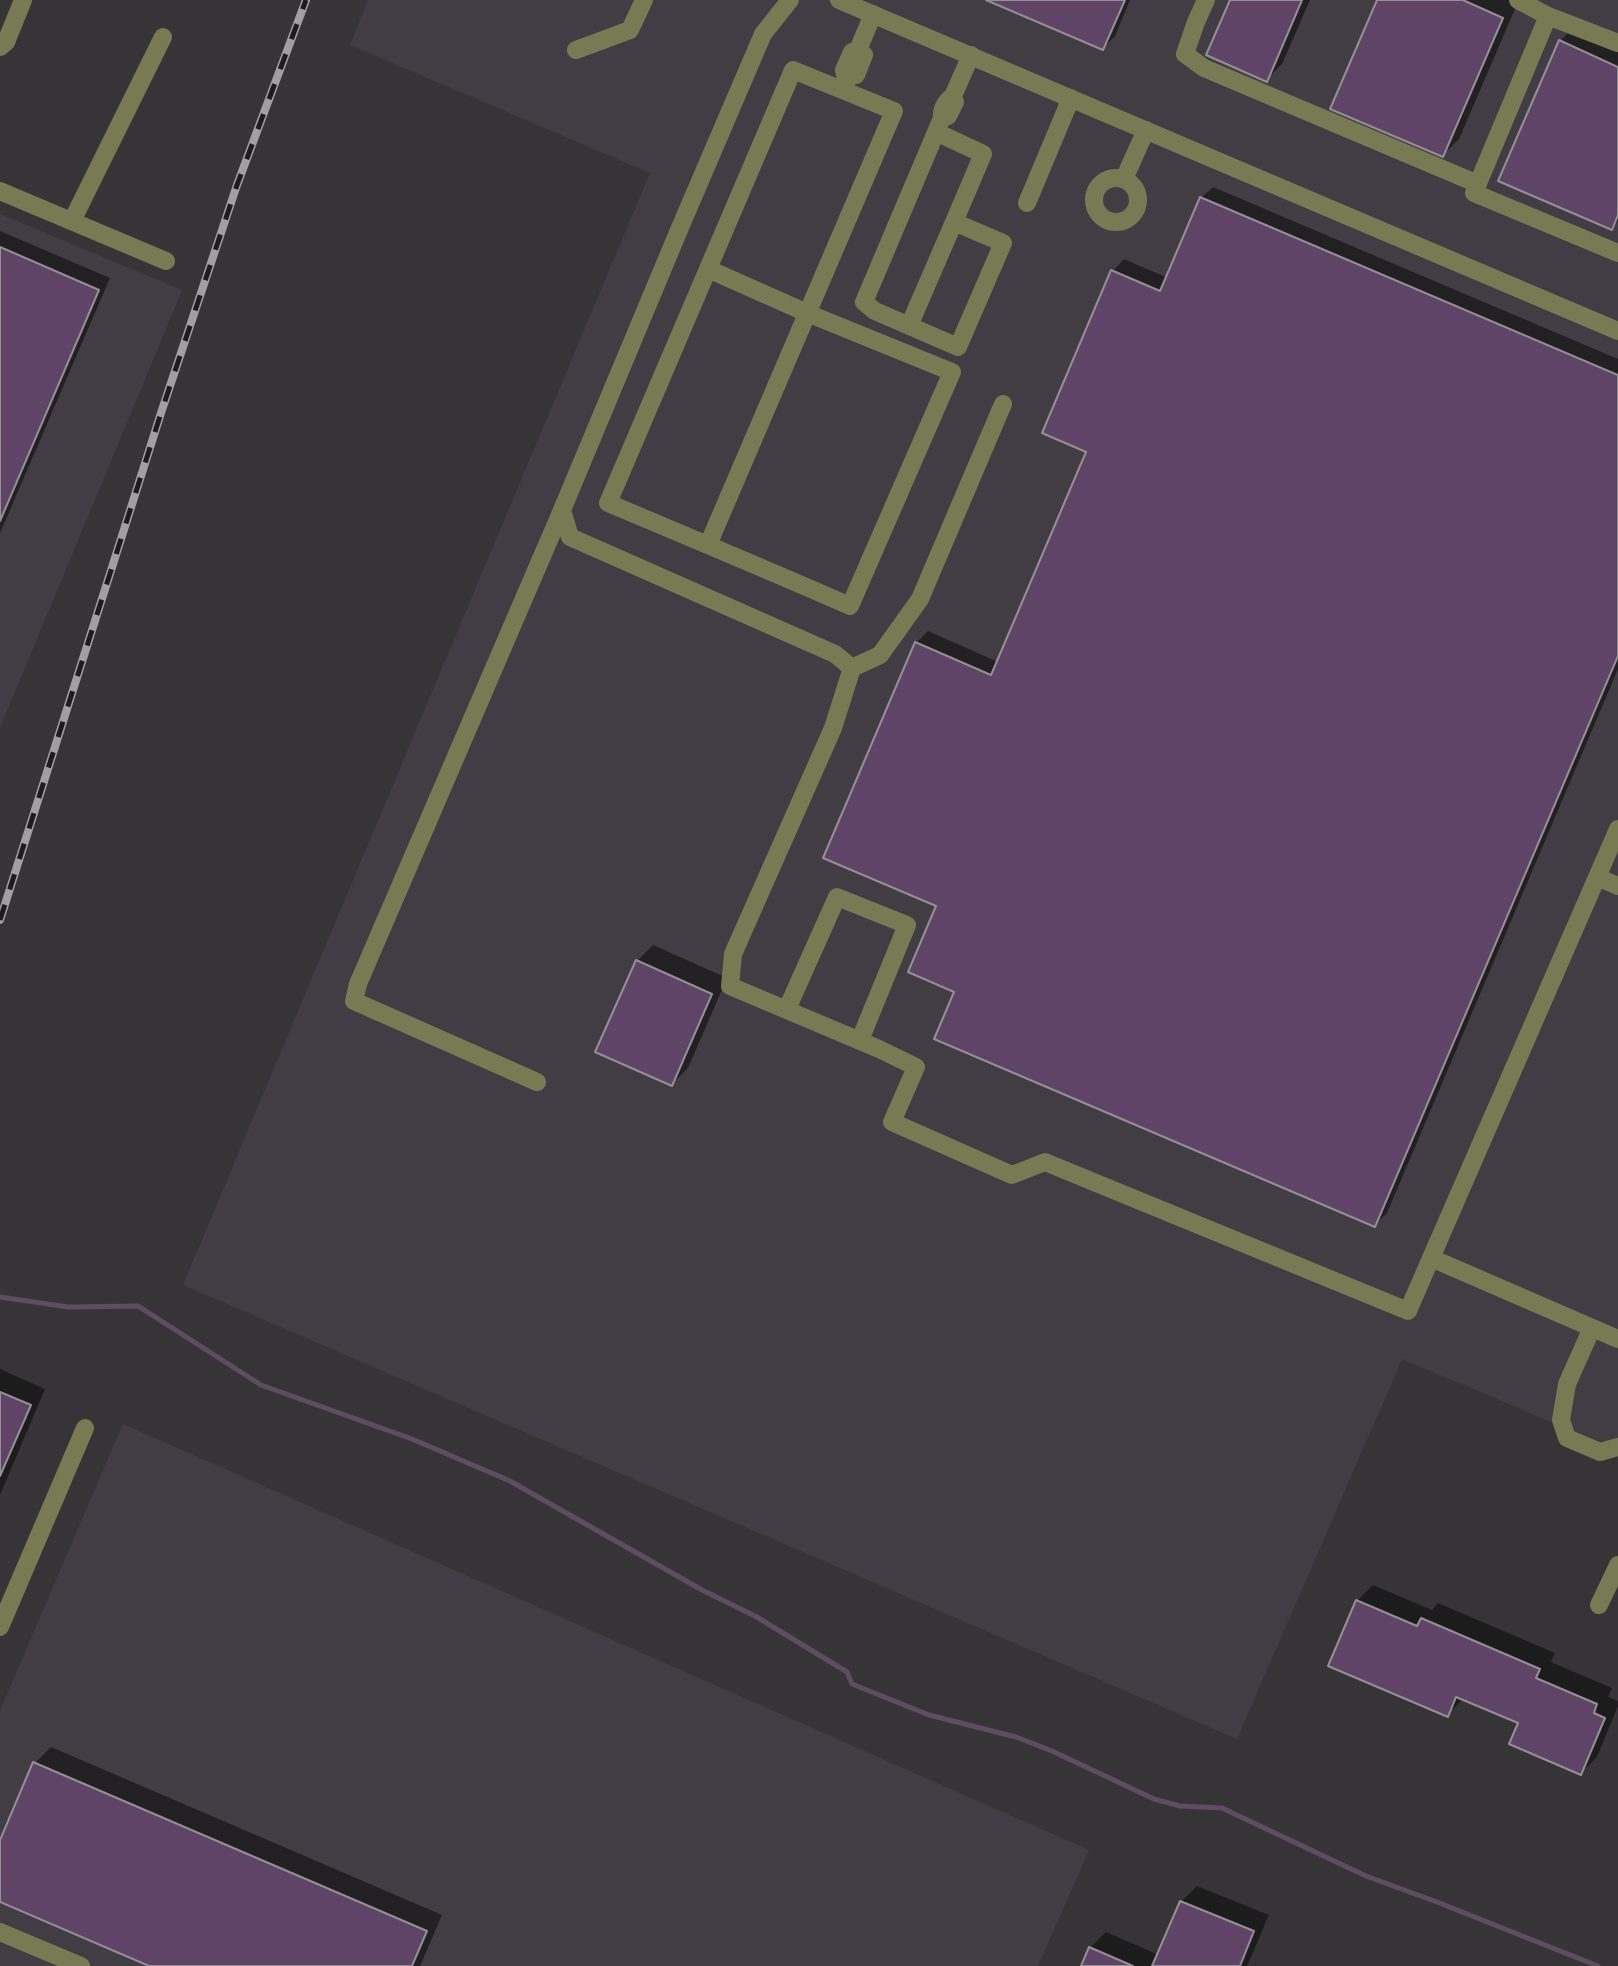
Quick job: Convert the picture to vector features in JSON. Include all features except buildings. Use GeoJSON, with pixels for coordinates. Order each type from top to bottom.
{"type":"FeatureCollection","features":[{"type":"Feature","properties":{"kind":"street"},"geometry":{"type":"LineString","coordinates":[[0,47],[6,42],[23,0]]}},
{"type":"Feature","properties":{"kind":"street"},"geometry":{"type":"LineString","coordinates":[[576,50],[629,30],[644,0]]}},
{"type":"Feature","properties":{"kind":"street"},"geometry":{"type":"LineString","coordinates":[[537,1082],[354,1001],[358,984],[763,34],[790,0]]}},
{"type":"Feature","properties":{"kind":"street"},"geometry":{"type":"LineString","coordinates":[[1206,0],[1185,54],[1204,68],[1478,184]]}},
{"type":"Feature","properties":{"kind":"street"},"geometry":{"type":"LineString","coordinates":[[1518,0],[1548,16],[1618,43]]}},
{"type":"Feature","properties":{"kind":"street"},"geometry":{"type":"LineString","coordinates":[[845,2],[1618,331]]}},
{"type":"Feature","properties":{"kind":"street"},"geometry":{"type":"LineString","coordinates":[[844,83],[856,75],[864,55],[858,50],[873,14]]}},
{"type":"Feature","properties":{"kind":"street"},"geometry":{"type":"LineString","coordinates":[[1548,16],[1474,193],[1618,253]]}},
{"type":"Feature","properties":{"kind":"street"},"geometry":{"type":"LineString","coordinates":[[72,221],[163,37]]}},
{"type":"Feature","properties":{"kind":"street"},"geometry":{"type":"LineString","coordinates":[[954,222],[1003,243],[958,347],[875,311],[864,302],[939,125],[947,99],[953,96],[971,55]]}},
{"type":"Feature","properties":{"kind":"street"},"geometry":{"type":"LineString","coordinates":[[708,269],[807,313],[952,372],[850,606],[608,503],[793,70],[844,83],[894,111],[807,313],[708,545]]}},
{"type":"Feature","properties":{"kind":"street"},"geometry":{"type":"LineString","coordinates":[[1027,204],[1071,98]]}},
{"type":"Feature","properties":{"kind":"street"},"geometry":{"type":"LineString","coordinates":[[909,326],[983,153],[939,125]]}},
{"type":"Feature","properties":{"kind":"street"},"geometry":{"type":"LineString","coordinates":[[1124,179],[1146,130]]}},
{"type":"Feature","properties":{"kind":"street"},"geometry":{"type":"LineString","coordinates":[[0,191],[166,261]]}},
{"type":"Feature","properties":{"kind":"street"},"geometry":{"type":"LineString","coordinates":[[1003,404],[920,599],[880,655],[852,668],[833,728],[733,954],[730,986],[860,1040],[916,1067],[892,1122],[1012,1175],[1045,1162],[1408,1311],[1618,829]]}},
{"type":"Feature","properties":{"kind":"street"},"geometry":{"type":"LineString","coordinates":[[562,510],[570,537],[835,654],[852,668]]}},
{"type":"Feature","properties":{"kind":"street"},"geometry":{"type":"LineString","coordinates":[[1597,877],[1618,886]]}},
{"type":"Feature","properties":{"kind":"street"},"geometry":{"type":"LineString","coordinates":[[787,1009],[837,897],[907,925],[860,1040]]}},
{"type":"Feature","properties":{"kind":"street"},"geometry":{"type":"LineString","coordinates":[[1431,1258],[1618,1339]]}},
{"type":"Feature","properties":{"kind":"street"},"geometry":{"type":"LineString","coordinates":[[1592,1328],[1567,1384],[1561,1419],[1567,1437],[1600,1452],[1618,1447]]}},
{"type":"Feature","properties":{"kind":"street"},"geometry":{"type":"LineString","coordinates":[[0,1627],[85,1428]]}},
{"type":"Feature","properties":{"kind":"street"},"geometry":{"type":"LineString","coordinates":[[1599,1605],[1618,1565]]}},
{"type":"Feature","properties":{"kind":"street"},"geometry":{"type":"LineString","coordinates":[[0,1932],[77,1965]]}},
{"type":"Feature","properties":{"kind":"shaded area"},"geometry":{"type":"Polygon","coordinates":[[[368,0],[1618,0],[1618,1450],[1402,1359],[1237,1739],[183,1285],[650,173],[350,45],[368,0]]]}},
{"type":"Feature","properties":{"kind":"shaded area"},"geometry":{"type":"Polygon","coordinates":[[[0,214],[182,290],[0,728],[0,214]]]}},
{"type":"Feature","properties":{"kind":"shaded area"},"geometry":{"type":"Polygon","coordinates":[[[123,1424],[1089,1850],[1038,1966],[0,1966],[0,1711],[123,1424]]]}},
{"type":"Feature","properties":{"kind":"waterway"},"geometry":{"type":"LineString","coordinates":[[0,1297],[68,1307],[138,1306],[261,1385],[412,1439],[510,1481],[702,1590],[755,1616],[847,1672],[852,1684],[929,1715],[1016,1737],[1154,1799],[1180,1806],[1222,1808],[1366,1876],[1598,1966]]}},
{"type":"Feature","properties":{"kind":"railway"},"geometry":{"type":"LineString","coordinates":[[0,920],[161,413],[237,185],[306,0]]}}]}
